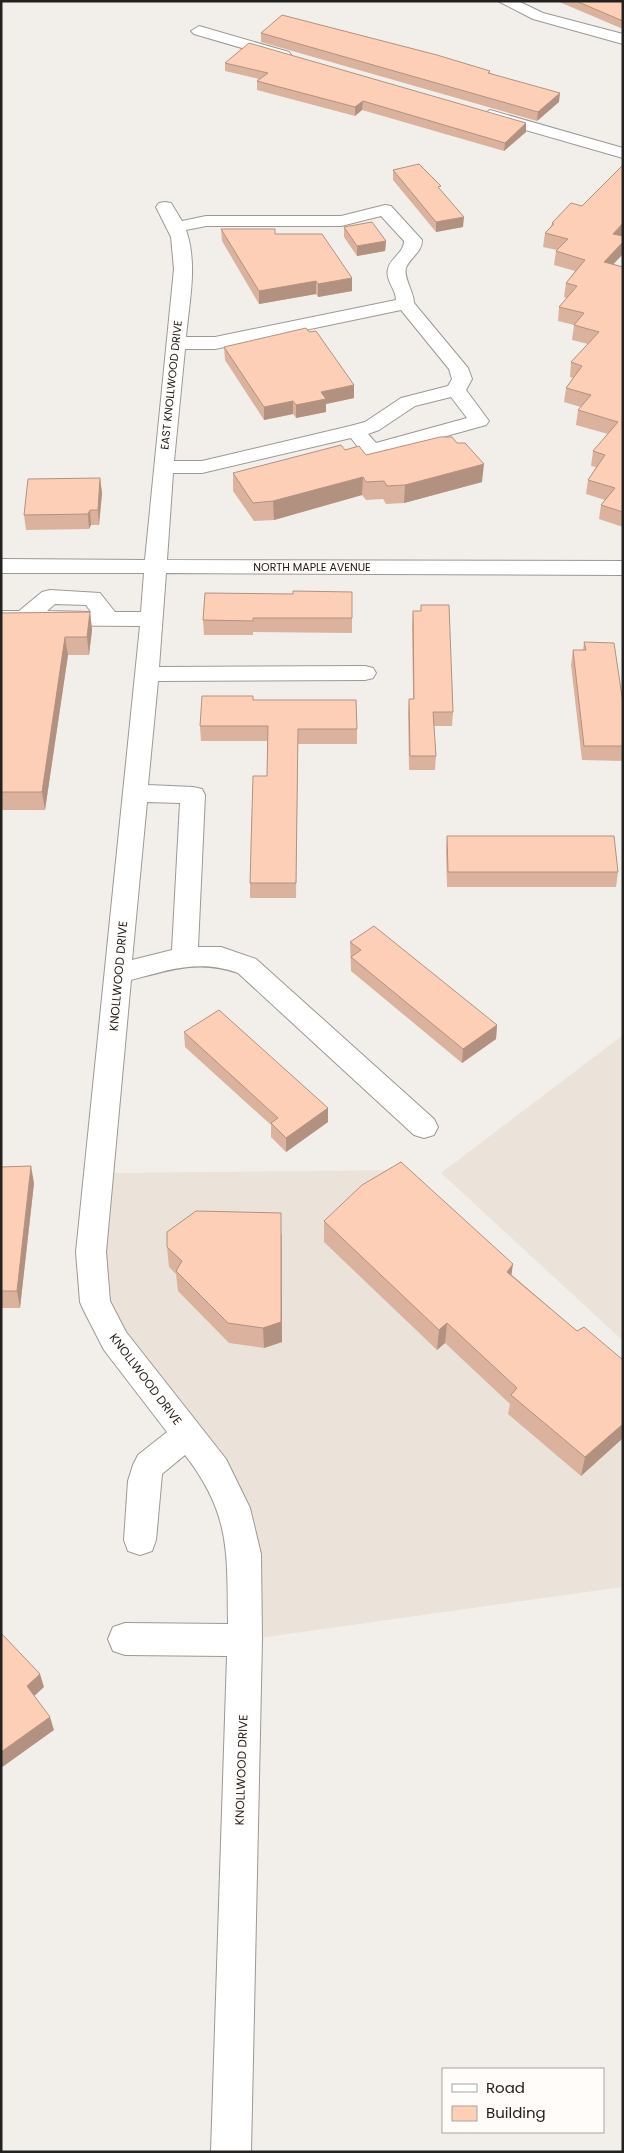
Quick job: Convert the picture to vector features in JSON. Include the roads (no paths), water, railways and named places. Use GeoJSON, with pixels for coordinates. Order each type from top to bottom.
{"type":"FeatureCollection","features":[{"type":"Feature","properties":{"kind":"street"},"geometry":{"type":"LineString","coordinates":[[504,1],[538,16],[623,39]]}},
{"type":"Feature","properties":{"kind":"street"},"geometry":{"type":"LineString","coordinates":[[199,31],[302,61]]}},
{"type":"Feature","properties":{"kind":"street"},"geometry":{"type":"LineString","coordinates":[[472,110],[623,153]]}},
{"type":"Feature","properties":{"kind":"street","name":"EAST KNOLLWOOD DRIVE"},"geometry":{"type":"LineString","coordinates":[[156,567],[163,467],[183,269],[183,244],[178,227],[165,207]]}},
{"type":"Feature","properties":{"kind":"street"},"geometry":{"type":"LineString","coordinates":[[163,467],[202,467],[356,431],[372,426],[408,402],[456,390],[462,379],[458,368],[405,304],[406,293],[396,275],[397,266],[413,246],[413,240],[385,210],[341,221],[206,221],[178,227]]}},
{"type":"Feature","properties":{"kind":"street"},"geometry":{"type":"LineString","coordinates":[[175,343],[216,343],[405,304]]}},
{"type":"Feature","properties":{"kind":"street"},"geometry":{"type":"LineString","coordinates":[[356,431],[371,451],[479,421],[456,390]]}},
{"type":"Feature","properties":{"kind":"street","name":"NORTH MAPLE AVENUE"},"geometry":{"type":"LineString","coordinates":[[1,566],[623,568]]}},
{"type":"Feature","properties":{"kind":"street","name":"KNOLLWOOD DRIVE"},"geometry":{"type":"LineString","coordinates":[[156,567],[91,1252],[95,1302],[115,1341],[215,1469],[234,1508],[244,1554],[245,1640],[231,2152]]}},
{"type":"Feature","properties":{"kind":"street"},"geometry":{"type":"LineString","coordinates":[[1,618],[107,617],[152,619]]}},
{"type":"Feature","properties":{"kind":"street"},"geometry":{"type":"LineString","coordinates":[[147,674],[365,673]]}},
{"type":"Feature","properties":{"kind":"street"},"geometry":{"type":"LineString","coordinates":[[136,793],[193,794],[185,956]]}},
{"type":"Feature","properties":{"kind":"street"},"geometry":{"type":"LineString","coordinates":[[118,972],[185,956],[221,957],[247,966],[424,1127]]}},
{"type":"Feature","properties":{"kind":"street"},"geometry":{"type":"LineString","coordinates":[[140,1540],[144,1481],[149,1465],[188,1434]]}},
{"type":"Feature","properties":{"kind":"street"},"geometry":{"type":"LineString","coordinates":[[125,1639],[245,1640]]}}]}
